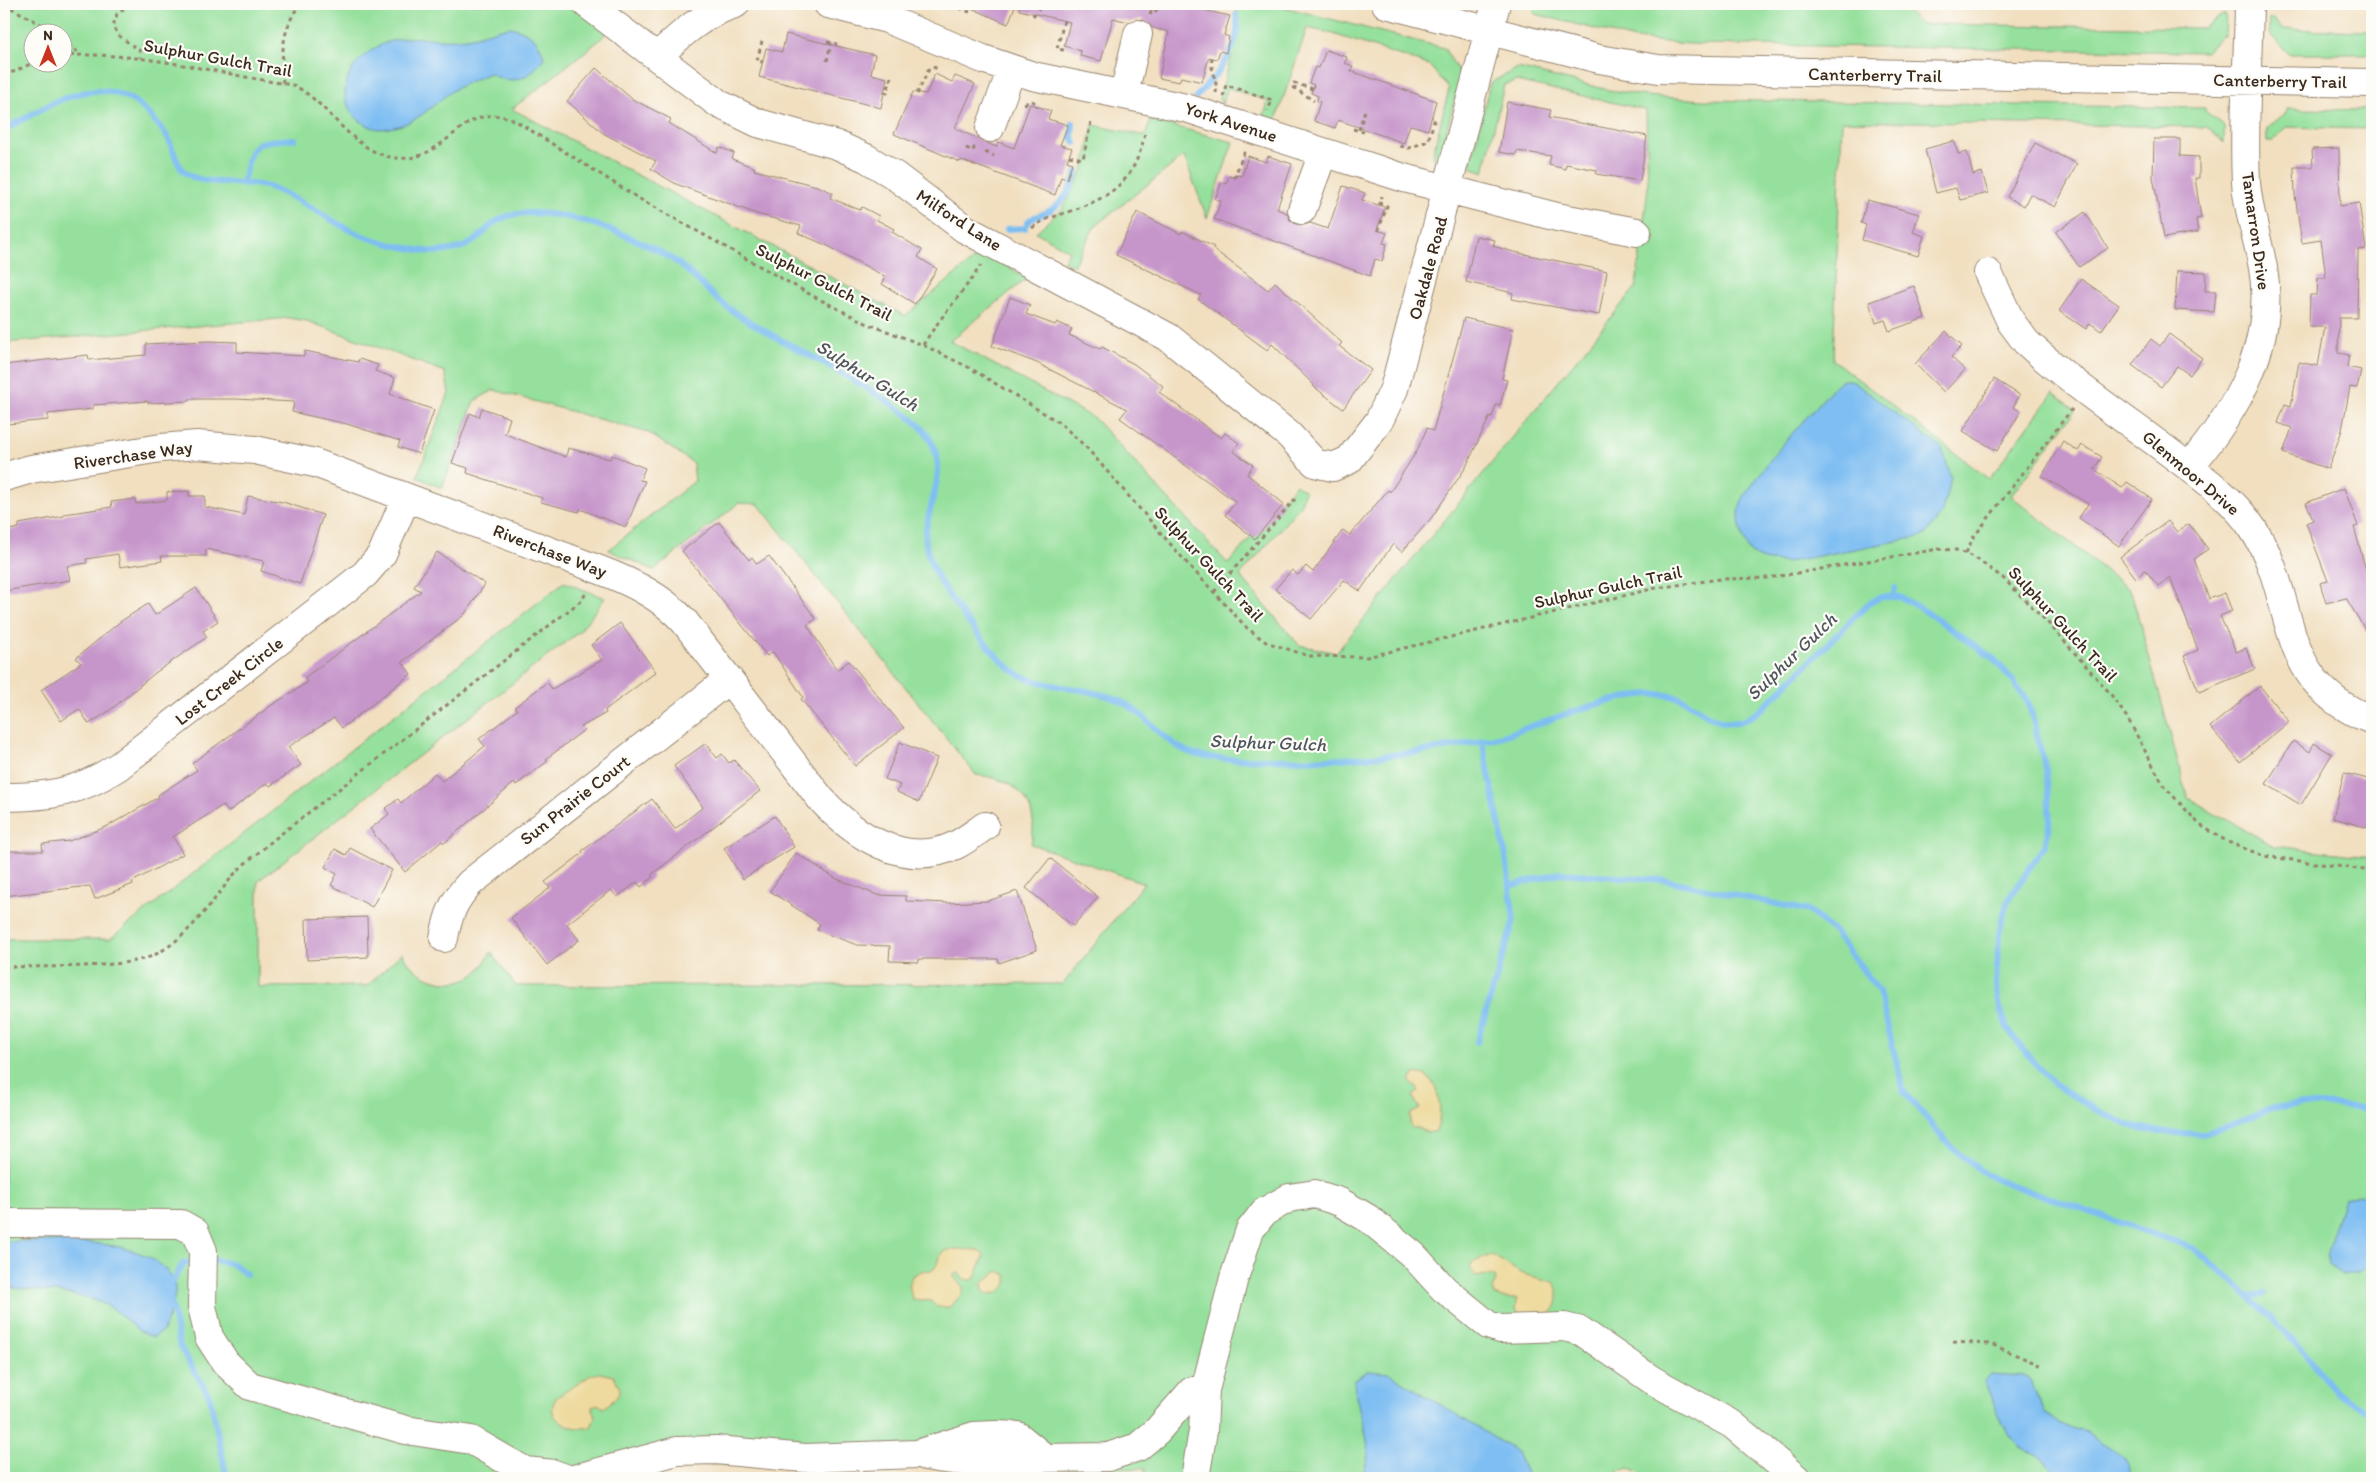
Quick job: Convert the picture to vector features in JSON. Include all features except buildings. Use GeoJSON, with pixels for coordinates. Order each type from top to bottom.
{"type":"FeatureCollection","features":[{"type":"Feature","properties":{"kind":"street","name":"Milford Lane"},"geometry":{"type":"LineString","coordinates":[[587,4],[706,95],[745,118],[772,128],[837,145],[866,158],[894,175],[965,229],[1168,337],[1289,435],[1316,463]]}},
{"type":"Feature","properties":{"kind":"street"},"geometry":{"type":"LineString","coordinates":[[657,57],[688,28],[706,16],[735,4]]}},
{"type":"Feature","properties":{"kind":"street","name":"York Avenue"},"geometry":{"type":"LineString","coordinates":[[828,4],[887,19],[1012,69],[1049,80],[1124,94],[1216,116],[1323,153],[1448,189],[1558,217],[1637,232]]}},
{"type":"Feature","properties":{"kind":"street","name":"Canterberry Trail"},"geometry":{"type":"LineString","coordinates":[[1386,4],[1598,59],[1676,70],[2372,83]]}},
{"type":"Feature","properties":{"kind":"street","name":"Oakdale Road"},"geometry":{"type":"LineString","coordinates":[[1316,463],[1332,467],[1349,460],[1384,411],[1400,370],[1496,4]]}},
{"type":"Feature","properties":{"kind":"street","name":"Tamarron Drive"},"geometry":{"type":"LineString","coordinates":[[2190,468],[2219,430],[2242,393],[2255,359],[2263,327],[2265,281],[2251,217],[2246,181],[2249,4]]}},
{"type":"Feature","properties":{"kind":"street"},"geometry":{"type":"LineString","coordinates":[[1124,94],[1138,34]]}},
{"type":"Feature","properties":{"kind":"street"},"geometry":{"type":"LineString","coordinates":[[990,128],[1012,69]]}},
{"type":"Feature","properties":{"kind":"street"},"geometry":{"type":"LineString","coordinates":[[1302,210],[1323,153]]}},
{"type":"Feature","properties":{"kind":"street","name":"Glenmoor Drive"},"geometry":{"type":"LineString","coordinates":[[1988,273],[2011,322],[2026,342],[2190,468],[2236,508],[2259,538],[2271,566],[2291,636],[2304,665],[2334,699],[2372,720]]}},
{"type":"Feature","properties":{"kind":"street","name":"Riverchase Way"},"geometry":{"type":"LineString","coordinates":[[4,477],[31,469],[161,448],[213,446],[250,449],[299,458],[600,570],[638,586],[677,613],[820,798],[839,818],[866,838],[902,852],[928,852],[956,845],[985,826]]}},
{"type":"Feature","properties":{"kind":"street","name":"Lost Creek Circle"},"geometry":{"type":"LineString","coordinates":[[4,798],[37,797],[62,793],[88,784],[119,766],[365,574],[382,554],[406,498]]}},
{"type":"Feature","properties":{"kind":"street","name":"Sun Prairie Court"},"geometry":{"type":"LineString","coordinates":[[444,938],[451,908],[456,898],[470,883],[729,679]]}},
{"type":"Feature","properties":{"kind":"street"},"geometry":{"type":"LineString","coordinates":[[1195,1478],[1203,1431],[1205,1390],[1234,1278],[1250,1230],[1264,1212],[1289,1198],[1316,1194],[1340,1202],[1369,1219],[1413,1256],[1444,1289],[1488,1325],[1500,1329],[1564,1327],[1581,1331],[1652,1380],[1733,1425],[1796,1478]]}},
{"type":"Feature","properties":{"kind":"street"},"geometry":{"type":"LineString","coordinates":[[4,1222],[181,1224],[190,1227],[200,1241],[203,1251],[202,1306],[209,1337],[225,1362],[250,1386],[406,1430],[471,1440],[525,1471],[554,1474],[564,1478]]}},
{"type":"Feature","properties":{"kind":"street"},"geometry":{"type":"LineString","coordinates":[[577,1478],[660,1454],[695,1450],[736,1451],[805,1458],[917,1454],[974,1436],[996,1435],[1018,1436],[1046,1458],[1108,1457],[1138,1448],[1157,1431],[1192,1391],[1205,1390]]}},
{"type":"Feature","properties":{"kind":"path"},"geometry":{"type":"LineString","coordinates":[[4,4],[36,22]]}},
{"type":"Feature","properties":{"kind":"path"},"geometry":{"type":"LineString","coordinates":[[130,4],[117,14],[113,26],[118,35],[140,51],[140,58]]}},
{"type":"Feature","properties":{"kind":"path"},"geometry":{"type":"LineString","coordinates":[[283,84],[281,53],[283,40],[292,16],[300,4]]}},
{"type":"Feature","properties":{"kind":"path"},"geometry":{"type":"LineString","coordinates":[[965,10],[967,4]]}},
{"type":"Feature","properties":{"kind":"path"},"geometry":{"type":"LineString","coordinates":[[1034,16],[1042,4]]}},
{"type":"Feature","properties":{"kind":"path"},"geometry":{"type":"LineString","coordinates":[[959,8],[970,12]]}},
{"type":"Feature","properties":{"kind":"path"},"geometry":{"type":"LineString","coordinates":[[1064,21],[1057,49],[1064,50]]}},
{"type":"Feature","properties":{"kind":"path"},"geometry":{"type":"LineString","coordinates":[[762,42],[757,61],[763,62]]}},
{"type":"Feature","properties":{"kind":"path"},"geometry":{"type":"LineString","coordinates":[[827,42],[836,44]]}},
{"type":"Feature","properties":{"kind":"path"},"geometry":{"type":"LineString","coordinates":[[827,61],[831,43]]}},
{"type":"Feature","properties":{"kind":"path"},"geometry":{"type":"LineString","coordinates":[[72,47],[80,54]]}},
{"type":"Feature","properties":{"kind":"path","name":"Sulphur Gulch Trail"},"geometry":{"type":"LineString","coordinates":[[72,55],[140,58],[283,84],[303,90],[348,132],[367,146],[378,153],[400,159],[422,155],[438,148],[469,122],[479,117],[489,115],[508,116],[638,198],[828,304],[866,323],[923,345],[970,368],[1009,390],[1066,428],[1086,447],[1179,555],[1247,628],[1266,642],[1309,656],[1351,658],[1382,655],[1656,588],[1720,579],[1786,576],[1939,549],[1966,553],[1988,566],[2019,591],[2090,670],[2128,719],[2164,786],[2200,825],[2228,842],[2264,856],[2372,871]]}},
{"type":"Feature","properties":{"kind":"path"},"geometry":{"type":"LineString","coordinates":[[1212,58],[1210,69],[1217,84],[1214,100]]}},
{"type":"Feature","properties":{"kind":"path"},"geometry":{"type":"LineString","coordinates":[[917,94],[929,69],[933,67],[938,69]]}},
{"type":"Feature","properties":{"kind":"path"},"geometry":{"type":"LineString","coordinates":[[4,76],[22,68]]}},
{"type":"Feature","properties":{"kind":"path"},"geometry":{"type":"LineString","coordinates":[[884,92],[887,93],[891,77]]}},
{"type":"Feature","properties":{"kind":"path"},"geometry":{"type":"LineString","coordinates":[[1313,89],[1294,83],[1292,87],[1314,99],[1314,101]]}},
{"type":"Feature","properties":{"kind":"path"},"geometry":{"type":"LineString","coordinates":[[1221,101],[1226,85],[1272,100],[1267,116]]}},
{"type":"Feature","properties":{"kind":"path"},"geometry":{"type":"LineString","coordinates":[[1020,110],[1024,104],[1031,101],[1037,103],[1036,106]]}},
{"type":"Feature","properties":{"kind":"path"},"geometry":{"type":"LineString","coordinates":[[1360,130],[1365,110]]}},
{"type":"Feature","properties":{"kind":"path"},"geometry":{"type":"LineString","coordinates":[[1400,146],[1408,148],[1428,141],[1435,118],[1432,117]]}},
{"type":"Feature","properties":{"kind":"path"},"geometry":{"type":"LineString","coordinates":[[1069,156],[1083,159],[1091,122]]}},
{"type":"Feature","properties":{"kind":"path"},"geometry":{"type":"LineString","coordinates":[[1353,129],[1364,132]]}},
{"type":"Feature","properties":{"kind":"path"},"geometry":{"type":"LineString","coordinates":[[1032,228],[1051,217],[1095,202],[1114,191],[1130,175],[1145,133]]}},
{"type":"Feature","properties":{"kind":"path"},"geometry":{"type":"LineString","coordinates":[[1234,178],[1244,153],[1252,156]]}},
{"type":"Feature","properties":{"kind":"path"},"geometry":{"type":"LineString","coordinates":[[1378,231],[1387,206],[1380,204],[1383,191]]}},
{"type":"Feature","properties":{"kind":"path"},"geometry":{"type":"LineString","coordinates":[[923,345],[983,260]]}},
{"type":"Feature","properties":{"kind":"path"},"geometry":{"type":"LineString","coordinates":[[1966,553],[1973,538],[2074,406]]}},
{"type":"Feature","properties":{"kind":"path"},"geometry":{"type":"LineString","coordinates":[[1214,592],[1295,499]]}},
{"type":"Feature","properties":{"kind":"path"},"geometry":{"type":"LineString","coordinates":[[4,966],[119,963],[142,959],[158,953],[174,942],[238,870],[582,600],[589,588]]}},
{"type":"Feature","properties":{"kind":"path"},"geometry":{"type":"LineString","coordinates":[[1953,1342],[1991,1344],[2042,1366]]}},
{"type":"Feature","properties":{"kind":"green space"},"geometry":{"type":"Polygon","coordinates":[[[4,4],[621,4],[625,7],[601,39],[512,109],[905,316],[983,252],[1027,278],[950,341],[1094,418],[1228,564],[1296,484],[1305,491],[1300,506],[1240,576],[1299,645],[1336,653],[1636,287],[1648,187],[1646,110],[1516,81],[1504,85],[1484,172],[1470,167],[1490,83],[1518,68],[1609,90],[1646,96],[1704,100],[2205,108],[2205,111],[2224,126],[2224,143],[2207,127],[1842,121],[1833,360],[1989,479],[2053,393],[2076,410],[2011,496],[2131,591],[2188,798],[2274,846],[2372,857],[2372,1478],[1648,1478],[1629,1468],[1617,1472],[1618,1478],[1140,1478],[1146,1469],[642,1464],[644,1478],[4,1478],[4,939],[110,939],[564,582],[605,598],[580,631],[258,881],[258,987],[367,986],[402,953],[415,969],[424,975],[434,980],[455,982],[475,974],[491,952],[516,986],[1063,984],[1144,883],[1031,844],[1032,816],[1029,805],[1022,795],[1014,787],[1003,781],[976,775],[758,504],[739,503],[654,570],[608,550],[695,481],[693,463],[649,433],[494,390],[474,401],[442,488],[417,477],[449,393],[445,372],[307,321],[289,318],[4,343],[4,4]]]}},
{"type":"Feature","properties":{"kind":"green space"},"geometry":{"type":"Polygon","coordinates":[[[1237,4],[1272,4],[1444,48],[1461,76],[1439,159],[1432,157],[1449,89],[1429,65],[1330,33],[1307,28],[1276,120],[1264,116],[1268,101],[1228,88],[1222,104],[1219,98],[1237,38],[1237,4]]]}},
{"type":"Feature","properties":{"kind":"green space"},"geometry":{"type":"Polygon","coordinates":[[[1531,4],[1901,4],[1920,24],[2203,28],[2222,15],[2226,15],[2225,36],[2221,36],[2206,52],[1688,44],[1635,39],[1535,14],[1531,4]]]}},
{"type":"Feature","properties":{"kind":"green space"},"geometry":{"type":"Polygon","coordinates":[[[2269,19],[2273,19],[2282,29],[2372,31],[2372,54],[2288,54],[2269,33],[2269,19]]]}},
{"type":"Feature","properties":{"kind":"green space"},"geometry":{"type":"Polygon","coordinates":[[[2287,109],[2372,110],[2372,129],[2286,127],[2272,142],[2267,142],[2267,128],[2287,112],[2287,109]]]}},
{"type":"Feature","properties":{"kind":"green space"},"geometry":{"type":"Polygon","coordinates":[[[1150,120],[1233,142],[1207,218],[1184,156],[1095,226],[1073,266],[1064,261],[1069,251],[1036,232],[1063,208],[1084,168],[1093,125],[1146,136],[1150,120]]]}},
{"type":"Feature","properties":{"kind":"sand"},"geometry":{"type":"Polygon","coordinates":[[[1414,1074],[1423,1075],[1430,1079],[1438,1095],[1440,1114],[1436,1131],[1428,1133],[1419,1128],[1413,1128],[1410,1125],[1410,1114],[1420,1109],[1413,1097],[1419,1090],[1410,1082],[1414,1074]]]}},
{"type":"Feature","properties":{"kind":"sand"},"geometry":{"type":"Polygon","coordinates":[[[958,1249],[979,1250],[984,1256],[975,1278],[972,1280],[963,1279],[958,1272],[953,1276],[963,1287],[963,1293],[950,1307],[937,1307],[931,1301],[912,1299],[909,1285],[912,1276],[921,1271],[933,1270],[943,1253],[958,1249]]]}},
{"type":"Feature","properties":{"kind":"sand"},"geometry":{"type":"Polygon","coordinates":[[[1492,1255],[1522,1274],[1554,1282],[1558,1299],[1553,1311],[1549,1315],[1521,1316],[1516,1310],[1517,1299],[1501,1298],[1494,1295],[1492,1288],[1496,1281],[1495,1277],[1488,1275],[1475,1277],[1470,1269],[1473,1262],[1492,1255]]]}},
{"type":"Feature","properties":{"kind":"sand"},"geometry":{"type":"Polygon","coordinates":[[[998,1271],[1007,1275],[1007,1284],[998,1293],[987,1294],[983,1290],[982,1283],[998,1271]]]}},
{"type":"Feature","properties":{"kind":"sand"},"geometry":{"type":"Polygon","coordinates":[[[599,1373],[614,1376],[620,1389],[617,1397],[604,1408],[597,1404],[592,1407],[595,1418],[591,1427],[575,1428],[561,1422],[553,1412],[553,1405],[557,1397],[591,1375],[599,1373]]]}},
{"type":"Feature","properties":{"kind":"water"},"geometry":{"type":"Polygon","coordinates":[[[510,27],[532,37],[540,46],[544,58],[533,71],[520,79],[505,80],[490,73],[455,89],[413,120],[380,129],[366,125],[359,120],[351,111],[346,101],[345,90],[347,80],[358,61],[367,53],[388,42],[408,38],[465,38],[510,27]]]}},
{"type":"Feature","properties":{"kind":"water"},"geometry":{"type":"Polygon","coordinates":[[[1843,380],[1851,380],[1942,448],[1951,478],[1941,515],[1924,536],[1787,562],[1765,560],[1754,556],[1746,545],[1740,523],[1740,505],[1745,494],[1785,441],[1836,384],[1843,380]]]}},
{"type":"Feature","properties":{"kind":"water"},"geometry":{"type":"Polygon","coordinates":[[[2359,1194],[2372,1197],[2372,1262],[2359,1272],[2342,1275],[2329,1264],[2327,1252],[2344,1198],[2359,1194]]]}},
{"type":"Feature","properties":{"kind":"water"},"geometry":{"type":"Polygon","coordinates":[[[4,1241],[98,1244],[123,1248],[145,1255],[163,1267],[174,1283],[174,1301],[163,1331],[153,1337],[146,1335],[118,1313],[94,1300],[56,1292],[4,1287],[4,1241]]]}},
{"type":"Feature","properties":{"kind":"water"},"geometry":{"type":"Polygon","coordinates":[[[1368,1371],[1389,1373],[1517,1452],[1528,1478],[1361,1478],[1367,1461],[1368,1451],[1366,1433],[1356,1398],[1354,1380],[1368,1371]]]}},
{"type":"Feature","properties":{"kind":"water"},"geometry":{"type":"Polygon","coordinates":[[[1991,1374],[2023,1376],[2030,1379],[2044,1413],[2071,1428],[2087,1432],[2117,1452],[2129,1463],[2131,1475],[2125,1478],[2063,1478],[2039,1457],[2018,1445],[2008,1434],[1984,1382],[1991,1374]]]}},
{"type":"Feature","properties":{"kind":"waterway"},"geometry":{"type":"LineString","coordinates":[[1216,75],[1233,47],[1237,32],[1236,15]]}},
{"type":"Feature","properties":{"kind":"waterway"},"geometry":{"type":"LineString","coordinates":[[1196,97],[1212,79]]}},
{"type":"Feature","properties":{"kind":"waterway","name":"Sulphur Gulch"},"geometry":{"type":"LineString","coordinates":[[4,130],[39,110],[76,94],[95,91],[113,92],[131,99],[148,113],[168,138],[180,167],[190,176],[208,181],[256,184],[272,188],[296,199],[354,232],[379,241],[426,251],[450,250],[473,242],[493,224],[503,218],[522,214],[544,214],[592,223],[659,251],[675,261],[731,310],[749,322],[861,384],[902,411],[922,428],[931,441],[938,466],[938,478],[925,535],[931,562],[939,580],[954,604],[1001,660],[1012,670],[1033,680],[1105,695],[1127,704],[1173,743],[1194,754],[1212,758],[1231,759],[1324,759],[1408,753],[1491,739],[1592,706],[1646,694],[1677,697],[1716,720],[1725,722],[1745,720],[1763,708],[1868,604],[1881,597],[1900,597],[1925,611],[1994,659],[2029,704],[2046,770],[2050,820],[2045,845],[2010,897],[2003,915],[1999,935],[1996,985],[2000,1008],[2007,1028],[2034,1063],[2055,1085],[2093,1108],[2128,1125],[2160,1132],[2200,1134],[2229,1126],[2273,1108],[2301,1104],[2372,1108]]}},
{"type":"Feature","properties":{"kind":"waterway"},"geometry":{"type":"LineString","coordinates":[[1073,123],[1072,137],[1075,143]]}},
{"type":"Feature","properties":{"kind":"waterway"},"geometry":{"type":"LineString","coordinates":[[243,183],[249,158],[256,146],[270,141],[295,139]]}},
{"type":"Feature","properties":{"kind":"waterway"},"geometry":{"type":"LineString","coordinates":[[1027,223],[1057,206],[1069,191],[1077,172]]}},
{"type":"Feature","properties":{"kind":"waterway"},"geometry":{"type":"LineString","coordinates":[[1007,229],[1025,228]]}},
{"type":"Feature","properties":{"kind":"waterway"},"geometry":{"type":"LineString","coordinates":[[1893,597],[1895,588]]}},
{"type":"Feature","properties":{"kind":"waterway"},"geometry":{"type":"LineString","coordinates":[[1477,1042],[1514,920],[1506,857],[1482,740]]}},
{"type":"Feature","properties":{"kind":"waterway"},"geometry":{"type":"LineString","coordinates":[[1510,886],[1560,873],[1665,880],[1809,911],[1834,932],[1879,991],[1904,1092],[1953,1149],[1985,1174],[2009,1184],[2193,1248],[2250,1297],[2301,1348],[2336,1393],[2372,1416]]}},
{"type":"Feature","properties":{"kind":"waterway"},"geometry":{"type":"LineString","coordinates":[[208,1259],[233,1264],[246,1274]]}},
{"type":"Feature","properties":{"kind":"waterway"},"geometry":{"type":"LineString","coordinates":[[168,1289],[183,1264],[196,1260]]}},
{"type":"Feature","properties":{"kind":"waterway"},"geometry":{"type":"LineString","coordinates":[[2250,1297],[2264,1293]]}},
{"type":"Feature","properties":{"kind":"waterway"},"geometry":{"type":"LineString","coordinates":[[170,1298],[180,1347],[210,1397],[227,1478]]}}]}
